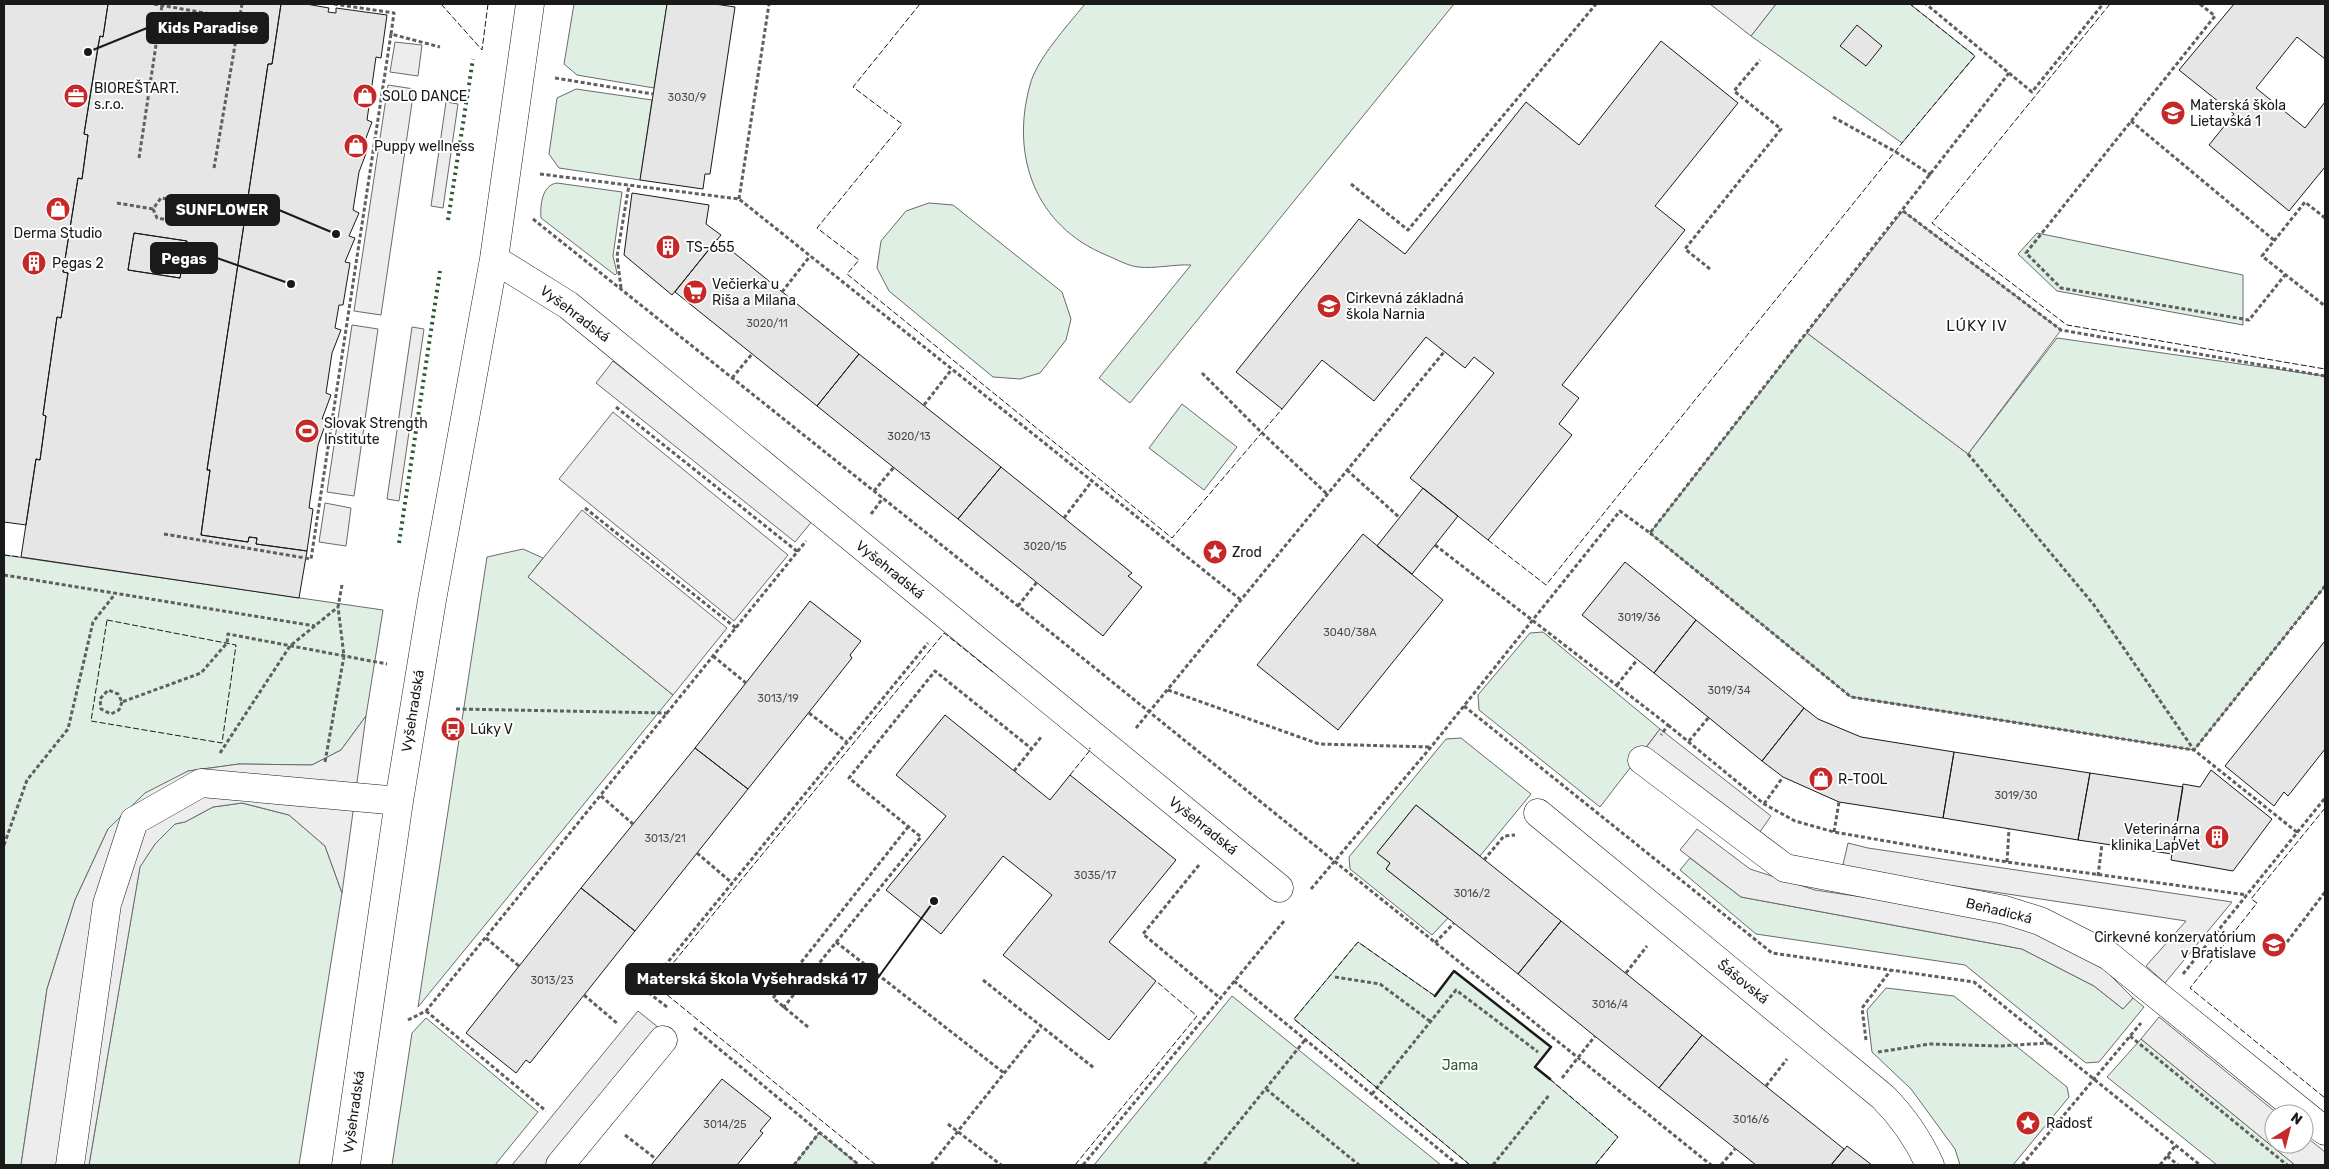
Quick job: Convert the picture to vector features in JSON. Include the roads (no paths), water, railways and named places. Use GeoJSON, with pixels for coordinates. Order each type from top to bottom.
{"type":"FeatureCollection","features":[{"type":"Feature","properties":{"kind":"street","name":"Vyšehradská"},"geometry":{"type":"LineString","coordinates":[[346,1165],[398,801],[432,600],[494,259],[530,4]]}},
{"type":"Feature","properties":{"kind":"street","name":"Vyšehradská"},"geometry":{"type":"LineString","coordinates":[[494,259],[568,305],[1279,888]]}},
{"type":"Feature","properties":{"kind":"street","name":"Beňadická"},"geometry":{"type":"LineString","coordinates":[[1642,760],[1785,868],[2005,910],[2040,921],[2109,956],[2325,1131]]}},
{"type":"Feature","properties":{"kind":"street"},"geometry":{"type":"LineString","coordinates":[[70,1165],[108,904],[134,821],[201,782],[398,801]]}},
{"type":"Feature","properties":{"kind":"street","name":"Šášovská"},"geometry":{"type":"LineString","coordinates":[[1538,813],[1883,1097],[1906,1123],[1921,1145],[1930,1165]]}},
{"type":"Feature","properties":{"kind":"street"},"geometry":{"type":"LineString","coordinates":[[560,1165],[663,1040]]}},
{"type":"Feature","properties":{"kind":"place","name":"Kids Paradise"},"geometry":{"type":"Point","coordinates":[88,52]}},
{"type":"Feature","properties":{"kind":"place","name":"BIOREŠTART. s.r.o."},"geometry":{"type":"Point","coordinates":[76,96]}},
{"type":"Feature","properties":{"kind":"place","name":"SOLO DANCE"},"geometry":{"type":"Point","coordinates":[365,96]}},
{"type":"Feature","properties":{"kind":"place","name":"Materská škola Lietavská 1"},"geometry":{"type":"Point","coordinates":[2173,113]}},
{"type":"Feature","properties":{"kind":"place","name":"Puppy wellness"},"geometry":{"type":"Point","coordinates":[356,146]}},
{"type":"Feature","properties":{"kind":"place","name":"Derma Studio"},"geometry":{"type":"Point","coordinates":[58,209]}},
{"type":"Feature","properties":{"kind":"place","name":"SUNFLOWER"},"geometry":{"type":"Point","coordinates":[336,234]}},
{"type":"Feature","properties":{"kind":"place","name":"TS-655"},"geometry":{"type":"Point","coordinates":[668,247]}},
{"type":"Feature","properties":{"kind":"place","name":"Pegas 2"},"geometry":{"type":"Point","coordinates":[34,263]}},
{"type":"Feature","properties":{"kind":"place","name":"Pegas"},"geometry":{"type":"Point","coordinates":[291,284]}},
{"type":"Feature","properties":{"kind":"place","name":"Večierka u Riša a Milana"},"geometry":{"type":"Point","coordinates":[695,292]}},
{"type":"Feature","properties":{"kind":"place","name":"Cirkevná základná škola Narnia"},"geometry":{"type":"Point","coordinates":[1329,306]}},
{"type":"Feature","properties":{"kind":"place","name":"Slovak Strength Institute"},"geometry":{"type":"Point","coordinates":[307,431]}},
{"type":"Feature","properties":{"kind":"place","name":"Zrod"},"geometry":{"type":"Point","coordinates":[1215,552]}},
{"type":"Feature","properties":{"kind":"place","name":"Lúky V"},"geometry":{"type":"Point","coordinates":[453,729]}},
{"type":"Feature","properties":{"kind":"place","name":"R-TOOL"},"geometry":{"type":"Point","coordinates":[1821,779]}},
{"type":"Feature","properties":{"kind":"place","name":"Veterinárna klinika LapVet"},"geometry":{"type":"Point","coordinates":[2217,837]}},
{"type":"Feature","properties":{"kind":"place","name":"Materská škola Vyšehradská 17"},"geometry":{"type":"Point","coordinates":[934,901]}},
{"type":"Feature","properties":{"kind":"place","name":"Cirkevné konzervatórium v Bratislave"},"geometry":{"type":"Point","coordinates":[2274,945]}},
{"type":"Feature","properties":{"kind":"place","name":"Radosť"},"geometry":{"type":"Point","coordinates":[2028,1123]}},
{"type":"Feature","properties":{"kind":"district","name":"LÚKY IV"},"geometry":{"type":"Point","coordinates":[1977,326]}},
{"type":"Feature","properties":{"kind":"park label","name":"Jama"},"geometry":{"type":"Point","coordinates":[1460,1065]}}]}
